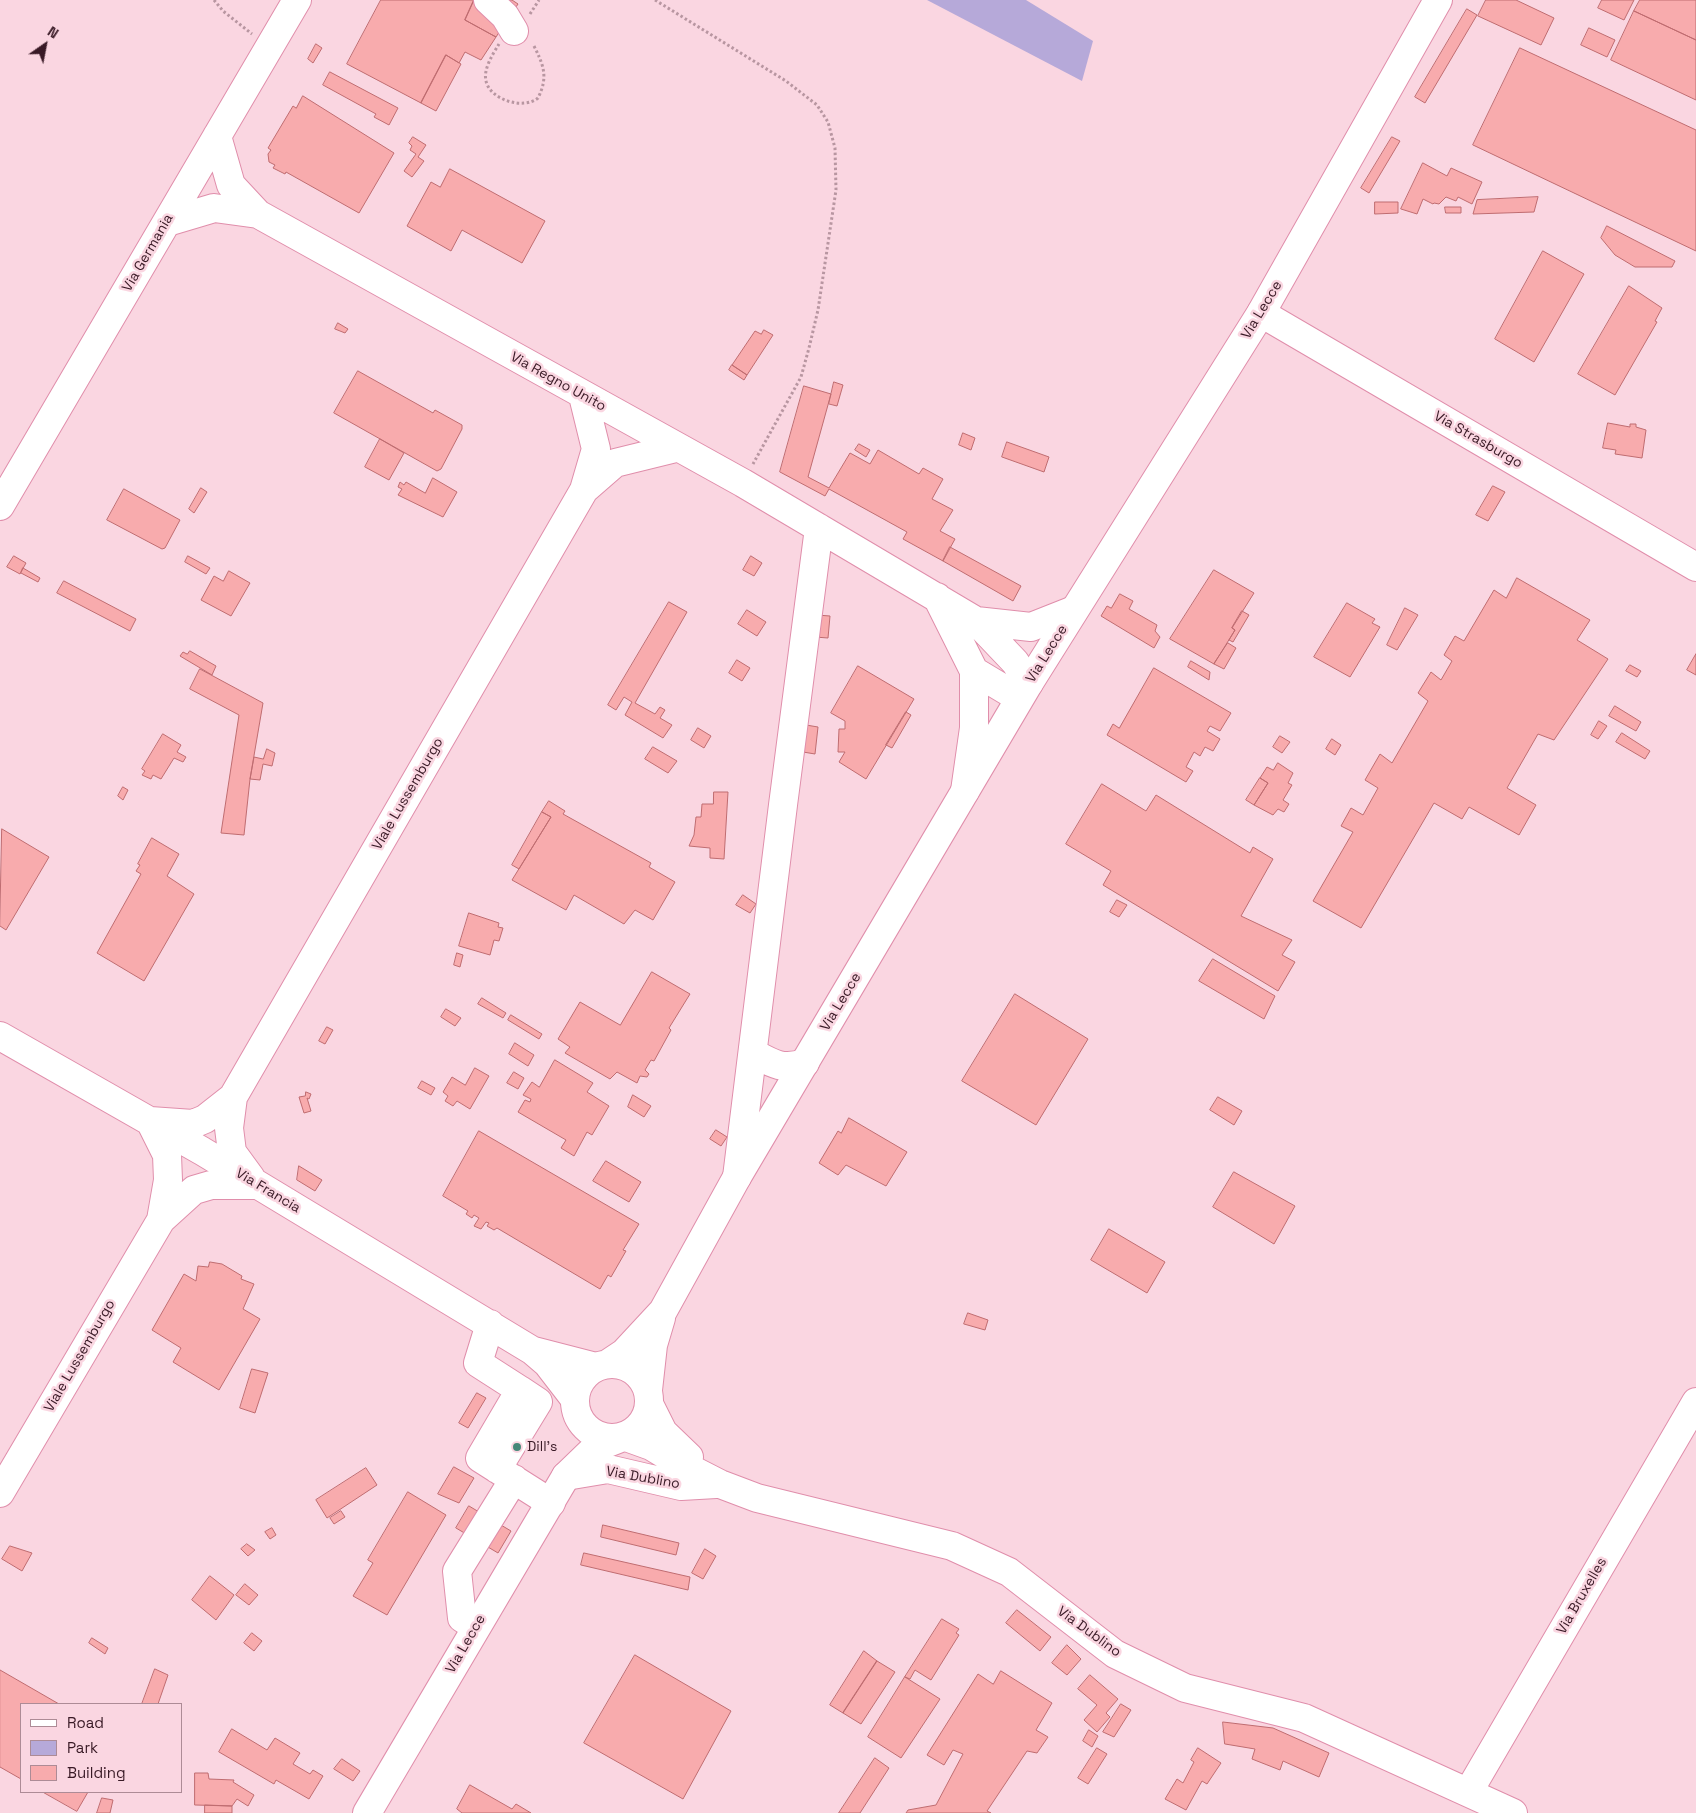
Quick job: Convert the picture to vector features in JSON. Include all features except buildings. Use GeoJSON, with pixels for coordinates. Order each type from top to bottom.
{"type":"FeatureCollection","features":[{"type":"Feature","properties":{"kind":"street","name":"Via Germania"},"geometry":{"type":"LineString","coordinates":[[0,506],[297,0]]}},
{"type":"Feature","properties":{"kind":"street"},"geometry":{"type":"LineString","coordinates":[[488,0],[505,16],[526,26]]}},
{"type":"Feature","properties":{"kind":"street","name":"Via Lecce"},"geometry":{"type":"LineString","coordinates":[[649,1398],[653,1345],[663,1311],[737,1177],[1029,683],[1261,313],[1438,0]]}},
{"type":"Feature","properties":{"kind":"street","name":"Via Regno Unito"},"geometry":{"type":"LineString","coordinates":[[217,136],[231,185],[258,214],[676,448],[743,483],[976,621]]}},
{"type":"Feature","properties":{"kind":"street"},"geometry":{"type":"LineString","coordinates":[[167,222],[214,208],[258,214]]}},
{"type":"Feature","properties":{"kind":"street","name":"Via Strasburgo"},"geometry":{"type":"LineString","coordinates":[[1261,313],[1696,567]]}},
{"type":"Feature","properties":{"kind":"street"},"geometry":{"type":"LineString","coordinates":[[583,396],[606,456]]}},
{"type":"Feature","properties":{"kind":"street"},"geometry":{"type":"LineString","coordinates":[[606,456],[606,436],[627,420]]}},
{"type":"Feature","properties":{"kind":"street"},"geometry":{"type":"LineString","coordinates":[[606,456],[676,448]]}},
{"type":"Feature","properties":{"kind":"street","name":"Viale Lussemburgo"},"geometry":{"type":"LineString","coordinates":[[217,1124],[584,490],[606,456]]}},
{"type":"Feature","properties":{"kind":"street"},"geometry":{"type":"LineString","coordinates":[[737,1177],[754,1053],[783,805],[820,528]]}},
{"type":"Feature","properties":{"kind":"street"},"geometry":{"type":"LineString","coordinates":[[936,597],[974,671],[974,728],[966,791]]}},
{"type":"Feature","properties":{"kind":"street"},"geometry":{"type":"LineString","coordinates":[[976,621],[1031,626],[1074,610]]}},
{"type":"Feature","properties":{"kind":"street"},"geometry":{"type":"LineString","coordinates":[[974,671],[1009,692],[1029,683],[1015,662],[976,621]]}},
{"type":"Feature","properties":{"kind":"street","name":"Via Francia"},"geometry":{"type":"LineString","coordinates":[[0,1036],[202,1151],[533,1351]]}},
{"type":"Feature","properties":{"kind":"street"},"geometry":{"type":"LineString","coordinates":[[754,1053],[774,1065],[790,1068],[805,1063]]}},
{"type":"Feature","properties":{"kind":"street"},"geometry":{"type":"LineString","coordinates":[[150,1121],[217,1124]]}},
{"type":"Feature","properties":{"kind":"street"},"geometry":{"type":"LineString","coordinates":[[150,1121],[167,1155],[168,1180],[161,1220]]}},
{"type":"Feature","properties":{"kind":"street"},"geometry":{"type":"LineString","coordinates":[[194,1190],[202,1151],[200,1135],[217,1124]]}},
{"type":"Feature","properties":{"kind":"street"},"geometry":{"type":"LineString","coordinates":[[217,1124],[232,1152],[256,1185]]}},
{"type":"Feature","properties":{"kind":"street"},"geometry":{"type":"LineString","coordinates":[[168,1180],[184,1162],[202,1151]]}},
{"type":"Feature","properties":{"kind":"street"},"geometry":{"type":"LineString","coordinates":[[161,1220],[194,1190],[211,1185],[256,1185]]}},
{"type":"Feature","properties":{"kind":"street","name":"Viale Lussemburgo"},"geometry":{"type":"LineString","coordinates":[[0,1493],[161,1220]]}},
{"type":"Feature","properties":{"kind":"street","name":"Via Lecce"},"geometry":{"type":"LineString","coordinates":[[602,1365],[624,1353],[663,1311]]}},
{"type":"Feature","properties":{"kind":"street"},"geometry":{"type":"LineString","coordinates":[[476,1627],[462,1618],[457,1571],[506,1474],[538,1402],[478,1363],[490,1324]]}},
{"type":"Feature","properties":{"kind":"street"},"geometry":{"type":"LineString","coordinates":[[533,1351],[602,1365],[621,1364],[633,1370],[642,1378],[649,1398],[642,1425],[622,1438],[604,1438],[592,1433],[582,1424],[575,1406],[547,1363],[533,1351]]}},
{"type":"Feature","properties":{"kind":"street"},"geometry":{"type":"LineString","coordinates":[[575,1406],[581,1380],[602,1365]]}},
{"type":"Feature","properties":{"kind":"street","name":"Via Dublino"},"geometry":{"type":"LineString","coordinates":[[649,1398],[663,1432],[720,1484]]}},
{"type":"Feature","properties":{"kind":"street","name":"Via Bruxelles"},"geometry":{"type":"LineString","coordinates":[[1468,1791],[1696,1402]]}},
{"type":"Feature","properties":{"kind":"street","name":"Via Lecce"},"geometry":{"type":"LineString","coordinates":[[566,1476],[575,1433],[575,1406]]}},
{"type":"Feature","properties":{"kind":"street","name":"Via Lecce"},"geometry":{"type":"LineString","coordinates":[[367,1813],[566,1476],[595,1448],[622,1438]]}},
{"type":"Feature","properties":{"kind":"street","name":"Via Dublino"},"geometry":{"type":"LineString","coordinates":[[622,1438],[651,1446],[680,1464],[720,1484],[757,1498],[952,1546],[1009,1572],[1116,1654],[1177,1684],[1304,1718],[1513,1813]]}},
{"type":"Feature","properties":{"kind":"street","name":"Via Dublino"},"geometry":{"type":"LineString","coordinates":[[566,1476],[608,1468],[682,1486],[720,1484]]}},
{"type":"Feature","properties":{"kind":"street"},"geometry":{"type":"LineString","coordinates":[[506,1474],[551,1503]]}},
{"type":"Feature","properties":{"kind":"path"},"geometry":{"type":"LineString","coordinates":[[214,0],[223,11],[269,48]]}},
{"type":"Feature","properties":{"kind":"path"},"geometry":{"type":"LineString","coordinates":[[526,26],[544,69],[545,78],[542,90],[533,102],[513,102],[490,90],[485,80],[490,60],[500,41],[526,26],[539,0]]}},
{"type":"Feature","properties":{"kind":"path"},"geometry":{"type":"LineString","coordinates":[[655,0],[786,81],[817,105],[828,122],[835,148],[836,190],[818,310],[809,348],[801,377],[769,431],[743,483]]}},
{"type":"Feature","properties":{"kind":"green space"},"geometry":{"type":"Polygon","coordinates":[[[927,0],[1026,0],[1093,41],[1082,81],[927,0]]]}},
{"type":"Feature","properties":{"kind":"place","name":"Dill's"},"geometry":{"type":"Point","coordinates":[517,1447]}}]}
